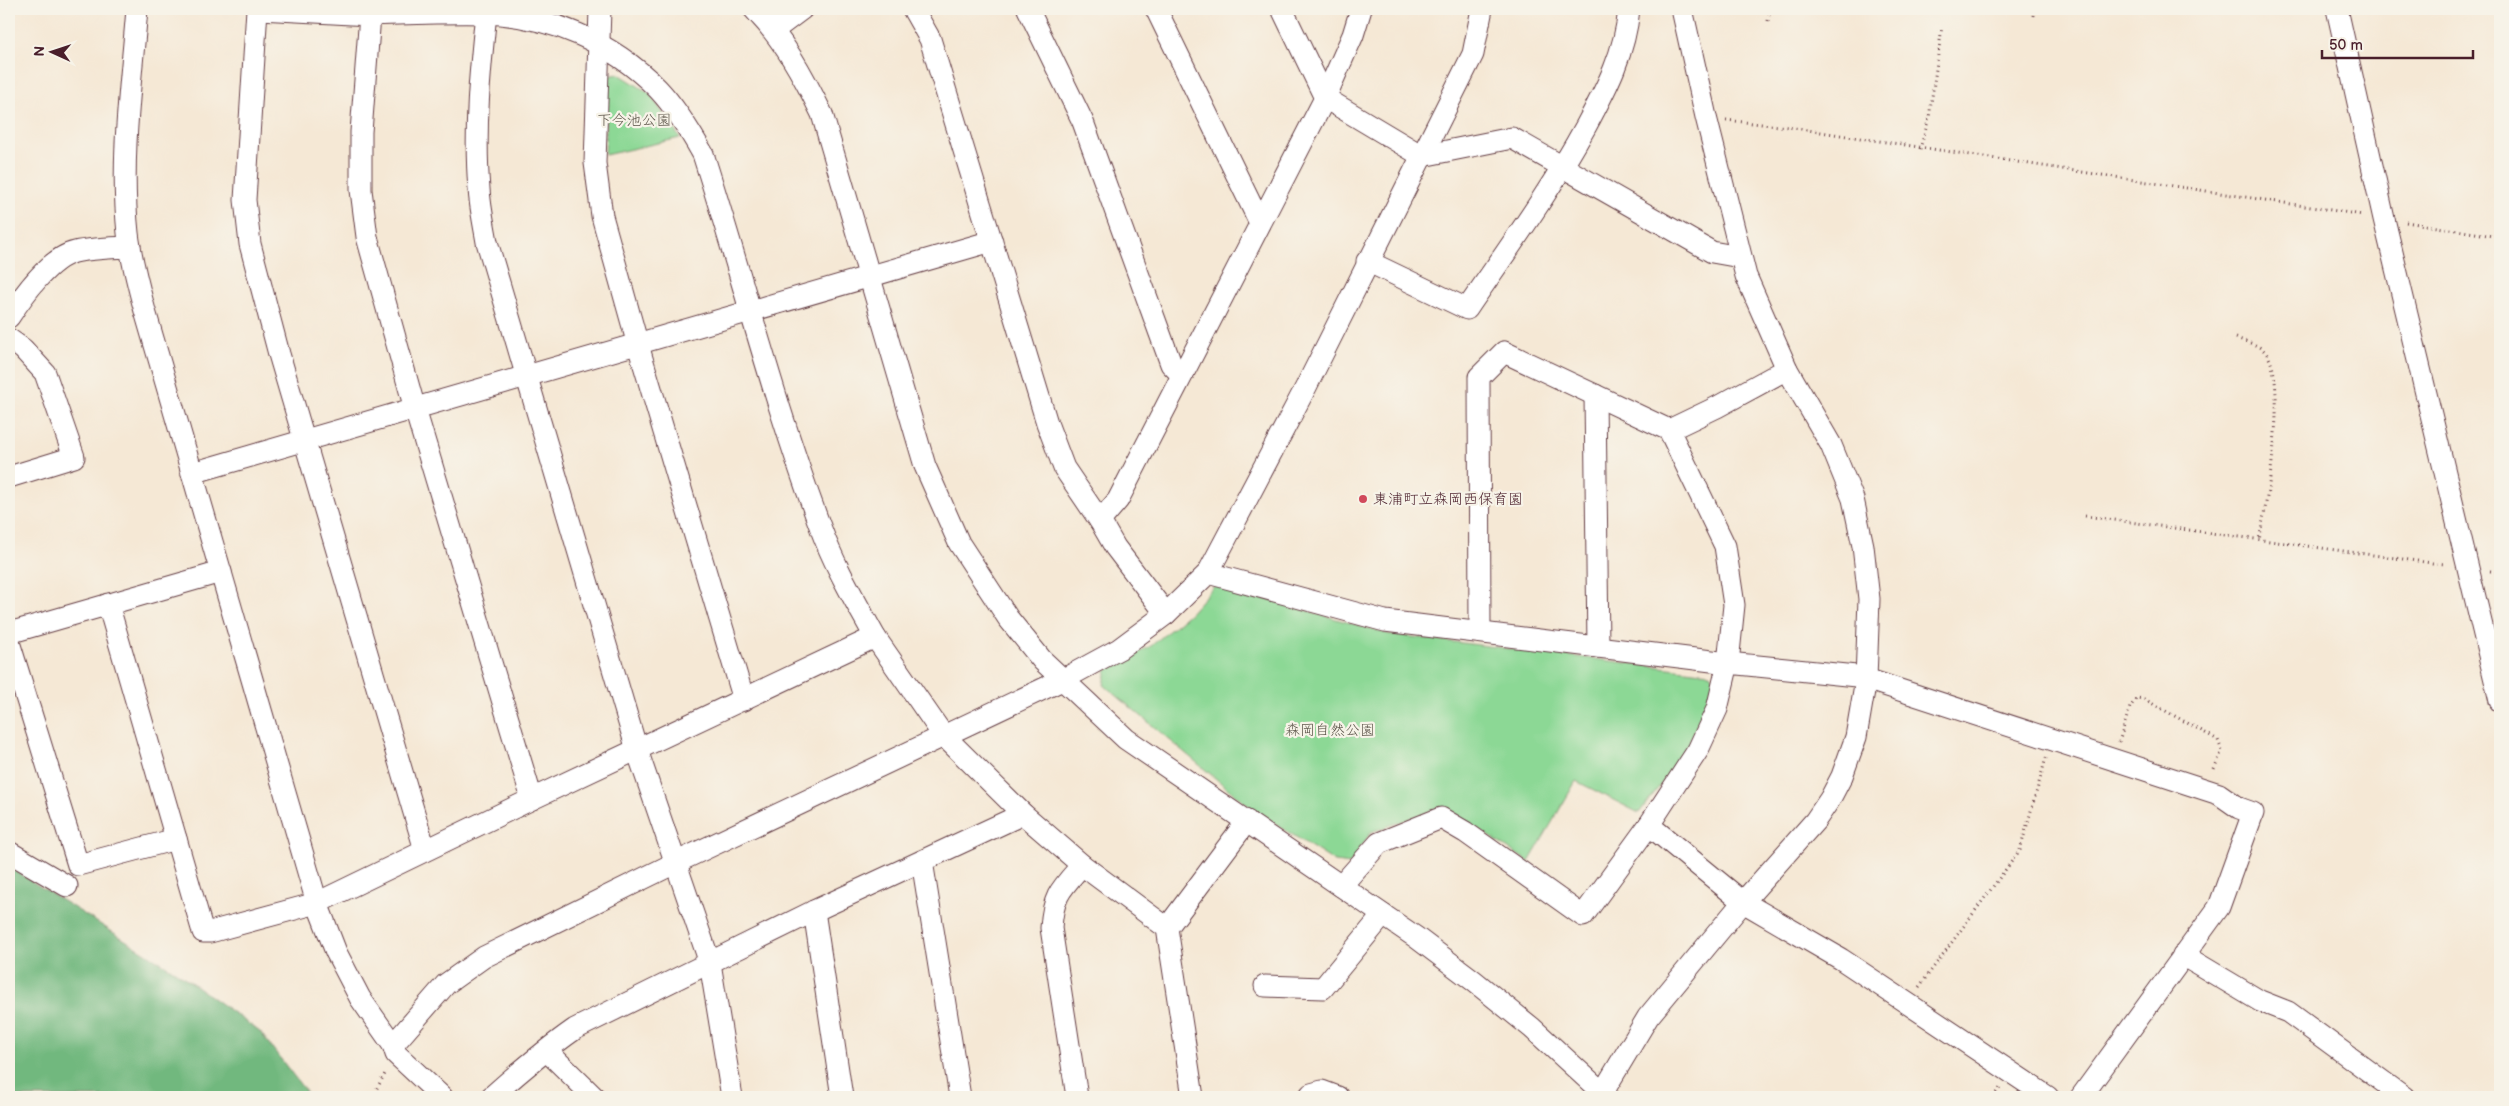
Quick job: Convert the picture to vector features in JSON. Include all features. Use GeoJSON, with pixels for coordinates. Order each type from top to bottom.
{"type":"FeatureCollection","features":[{"type":"Feature","properties":{"kind":"street"},"geometry":{"type":"LineString","coordinates":[[137,9],[126,152],[132,266],[144,311],[317,904],[336,952],[360,998],[394,1049],[442,1097]]}},
{"type":"Feature","properties":{"kind":"street"},"geometry":{"type":"LineString","coordinates":[[426,850],[279,354],[250,244],[245,200],[259,9],[370,15],[486,13],[546,21],[598,42],[634,67],[658,90],[686,124],[703,154],[766,362],[821,530],[845,583],[875,638],[943,734],[1024,814],[1082,865],[1167,928],[1193,1097]]}},
{"type":"Feature","properties":{"kind":"street"},"geometry":{"type":"LineString","coordinates":[[600,9],[595,163],[602,216],[638,345],[744,700]]}},
{"type":"Feature","properties":{"kind":"street"},"geometry":{"type":"LineString","coordinates":[[754,9],[774,30],[802,72],[822,114],[925,466],[960,543],[1008,618],[1042,660],[1126,740],[1341,886],[1474,981],[1532,1028],[1603,1096],[1648,1017],[1743,902],[1816,821],[1830,799],[1842,776],[1856,737],[1866,678],[1869,599],[1863,546],[1853,499],[1831,445],[1787,369],[1746,276],[1706,117],[1682,9]]}},
{"type":"Feature","properties":{"kind":"street"},"geometry":{"type":"LineString","coordinates":[[774,30],[802,9]]}},
{"type":"Feature","properties":{"kind":"street"},"geometry":{"type":"LineString","coordinates":[[913,9],[930,39],[1047,423],[1064,468],[1115,547],[1166,614]]}},
{"type":"Feature","properties":{"kind":"street"},"geometry":{"type":"LineString","coordinates":[[1028,9],[1083,122],[1171,364],[1182,375]]}},
{"type":"Feature","properties":{"kind":"street"},"geometry":{"type":"LineString","coordinates":[[1156,9],[1260,223]]}},
{"type":"Feature","properties":{"kind":"street"},"geometry":{"type":"LineString","coordinates":[[1282,9],[1325,98],[1422,156],[1512,138],[1712,252],[1740,257]]}},
{"type":"Feature","properties":{"kind":"street"},"geometry":{"type":"LineString","coordinates":[[1100,521],[1118,500],[1325,98],[1353,35],[1361,9]]}},
{"type":"Feature","properties":{"kind":"street"},"geometry":{"type":"LineString","coordinates":[[394,1049],[446,984],[484,957],[943,734],[1062,680],[1120,649],[1166,614],[1208,573],[1306,387],[1367,261],[1473,54],[1482,9]]}},
{"type":"Feature","properties":{"kind":"street"},"geometry":{"type":"LineString","coordinates":[[1367,261],[1467,309],[1563,167],[1612,77],[1627,30],[1629,9]]}},
{"type":"Feature","properties":{"kind":"street"},"geometry":{"type":"LineString","coordinates":[[2337,9],[2384,218],[2500,701]]}},
{"type":"Feature","properties":{"kind":"street"},"geometry":{"type":"LineString","coordinates":[[486,13],[478,104],[479,190],[487,242],[637,750],[710,963],[732,1097]]}},
{"type":"Feature","properties":{"kind":"street"},"geometry":{"type":"LineString","coordinates":[[370,15],[361,132],[361,190],[367,237],[415,410],[532,799]]}},
{"type":"Feature","properties":{"kind":"street"},"geometry":{"type":"LineString","coordinates":[[192,473],[526,378],[992,241]]}},
{"type":"Feature","properties":{"kind":"street"},"geometry":{"type":"LineString","coordinates":[[9,317],[22,298],[53,264],[74,252],[130,247]]}},
{"type":"Feature","properties":{"kind":"street"},"geometry":{"type":"LineString","coordinates":[[9,338],[23,349],[44,373],[74,457],[9,477]]}},
{"type":"Feature","properties":{"kind":"street"},"geometry":{"type":"LineString","coordinates":[[1341,886],[1379,843],[1441,818],[1465,832],[1583,916],[1649,825],[1698,750],[1717,709],[1728,663],[1734,605],[1725,546],[1669,430],[1504,352],[1479,377],[1480,632]]}},
{"type":"Feature","properties":{"kind":"street"},"geometry":{"type":"LineString","coordinates":[[1669,430],[1718,407],[1787,369]]}},
{"type":"Feature","properties":{"kind":"street"},"geometry":{"type":"LineString","coordinates":[[1595,395],[1598,646]]}},
{"type":"Feature","properties":{"kind":"street"},"geometry":{"type":"LineString","coordinates":[[9,633],[221,572]]}},
{"type":"Feature","properties":{"kind":"street"},"geometry":{"type":"LineString","coordinates":[[1208,573],[1385,621],[1866,678],[2219,794],[2239,808],[2253,813],[2219,907],[2081,1097]]}},
{"type":"Feature","properties":{"kind":"street"},"geometry":{"type":"LineString","coordinates":[[108,604],[203,932],[210,932],[317,904],[532,799],[875,638]]}},
{"type":"Feature","properties":{"kind":"street"},"geometry":{"type":"LineString","coordinates":[[9,642],[78,865],[176,839]]}},
{"type":"Feature","properties":{"kind":"street"},"geometry":{"type":"LineString","coordinates":[[491,1097],[534,1058],[548,1051],[575,1029],[814,911],[1024,814]]}},
{"type":"Feature","properties":{"kind":"street"},"geometry":{"type":"LineString","coordinates":[[1167,928],[1247,821]]}},
{"type":"Feature","properties":{"kind":"street"},"geometry":{"type":"LineString","coordinates":[[1649,825],[1743,902],[1841,959],[2048,1097]]}},
{"type":"Feature","properties":{"kind":"street"},"geometry":{"type":"LineString","coordinates":[[9,852],[67,886]]}},
{"type":"Feature","properties":{"kind":"street"},"geometry":{"type":"LineString","coordinates":[[922,861],[960,1097]]}},
{"type":"Feature","properties":{"kind":"street"},"geometry":{"type":"LineString","coordinates":[[1077,1097],[1051,928],[1057,893],[1082,865]]}},
{"type":"Feature","properties":{"kind":"street"},"geometry":{"type":"LineString","coordinates":[[814,911],[842,1097]]}},
{"type":"Feature","properties":{"kind":"street"},"geometry":{"type":"LineString","coordinates":[[1265,986],[1323,988],[1383,916]]}},
{"type":"Feature","properties":{"kind":"street"},"geometry":{"type":"LineString","coordinates":[[2183,955],[2260,1001],[2288,1012],[2404,1097]]}},
{"type":"Feature","properties":{"kind":"street"},"geometry":{"type":"LineString","coordinates":[[548,1051],[594,1097]]}},
{"type":"Feature","properties":{"kind":"street"},"geometry":{"type":"LineString","coordinates":[[1309,1097],[1311,1094],[1322,1091],[1338,1097]]}},
{"type":"Feature","properties":{"kind":"path"},"geometry":{"type":"LineString","coordinates":[[1768,21],[1770,9]]}},
{"type":"Feature","properties":{"kind":"path"},"geometry":{"type":"LineString","coordinates":[[2033,16],[2034,9]]}},
{"type":"Feature","properties":{"kind":"path"},"geometry":{"type":"LineString","coordinates":[[1920,149],[1928,118],[1942,27]]}},
{"type":"Feature","properties":{"kind":"path"},"geometry":{"type":"LineString","coordinates":[[1706,117],[1788,126],[1920,149],[2500,237]]}},
{"type":"Feature","properties":{"kind":"path"},"geometry":{"type":"LineString","coordinates":[[2236,338],[2260,347],[2271,361],[2276,379],[2276,418],[2259,540]]}},
{"type":"Feature","properties":{"kind":"path"},"geometry":{"type":"LineString","coordinates":[[2085,516],[2432,564],[2468,564]]}},
{"type":"Feature","properties":{"kind":"path"},"geometry":{"type":"LineString","coordinates":[[2113,760],[2130,707],[2138,698],[2144,699],[2218,740],[2221,744],[2221,755],[2202,789]]}},
{"type":"Feature","properties":{"kind":"path"},"geometry":{"type":"LineString","coordinates":[[1907,1004],[2020,850],[2051,739]]}},
{"type":"Feature","properties":{"kind":"path"},"geometry":{"type":"LineString","coordinates":[[372,1097],[394,1049]]}},
{"type":"Feature","properties":{"kind":"green space","name":"下今池公園"},"geometry":{"type":"Polygon","coordinates":[[[619,74],[649,93],[680,138],[605,155],[608,76],[619,74]]]}},
{"type":"Feature","properties":{"kind":"green space","name":"森岡自然公園"},"geometry":{"type":"Polygon","coordinates":[[[1216,584],[1388,634],[1710,673],[1715,681],[1685,753],[1639,813],[1576,781],[1529,862],[1443,807],[1371,832],[1350,864],[1335,862],[1251,808],[1104,685],[1107,670],[1151,646],[1190,613],[1216,584]]]}},
{"type":"Feature","properties":{"kind":"green space"},"geometry":{"type":"Polygon","coordinates":[[[9,867],[181,975],[260,1032],[310,1097],[9,1097],[9,867]]]}},
{"type":"Feature","properties":{"kind":"place","name":"東浦町立森岡西保育園"},"geometry":{"type":"Point","coordinates":[1363,499]}}]}
